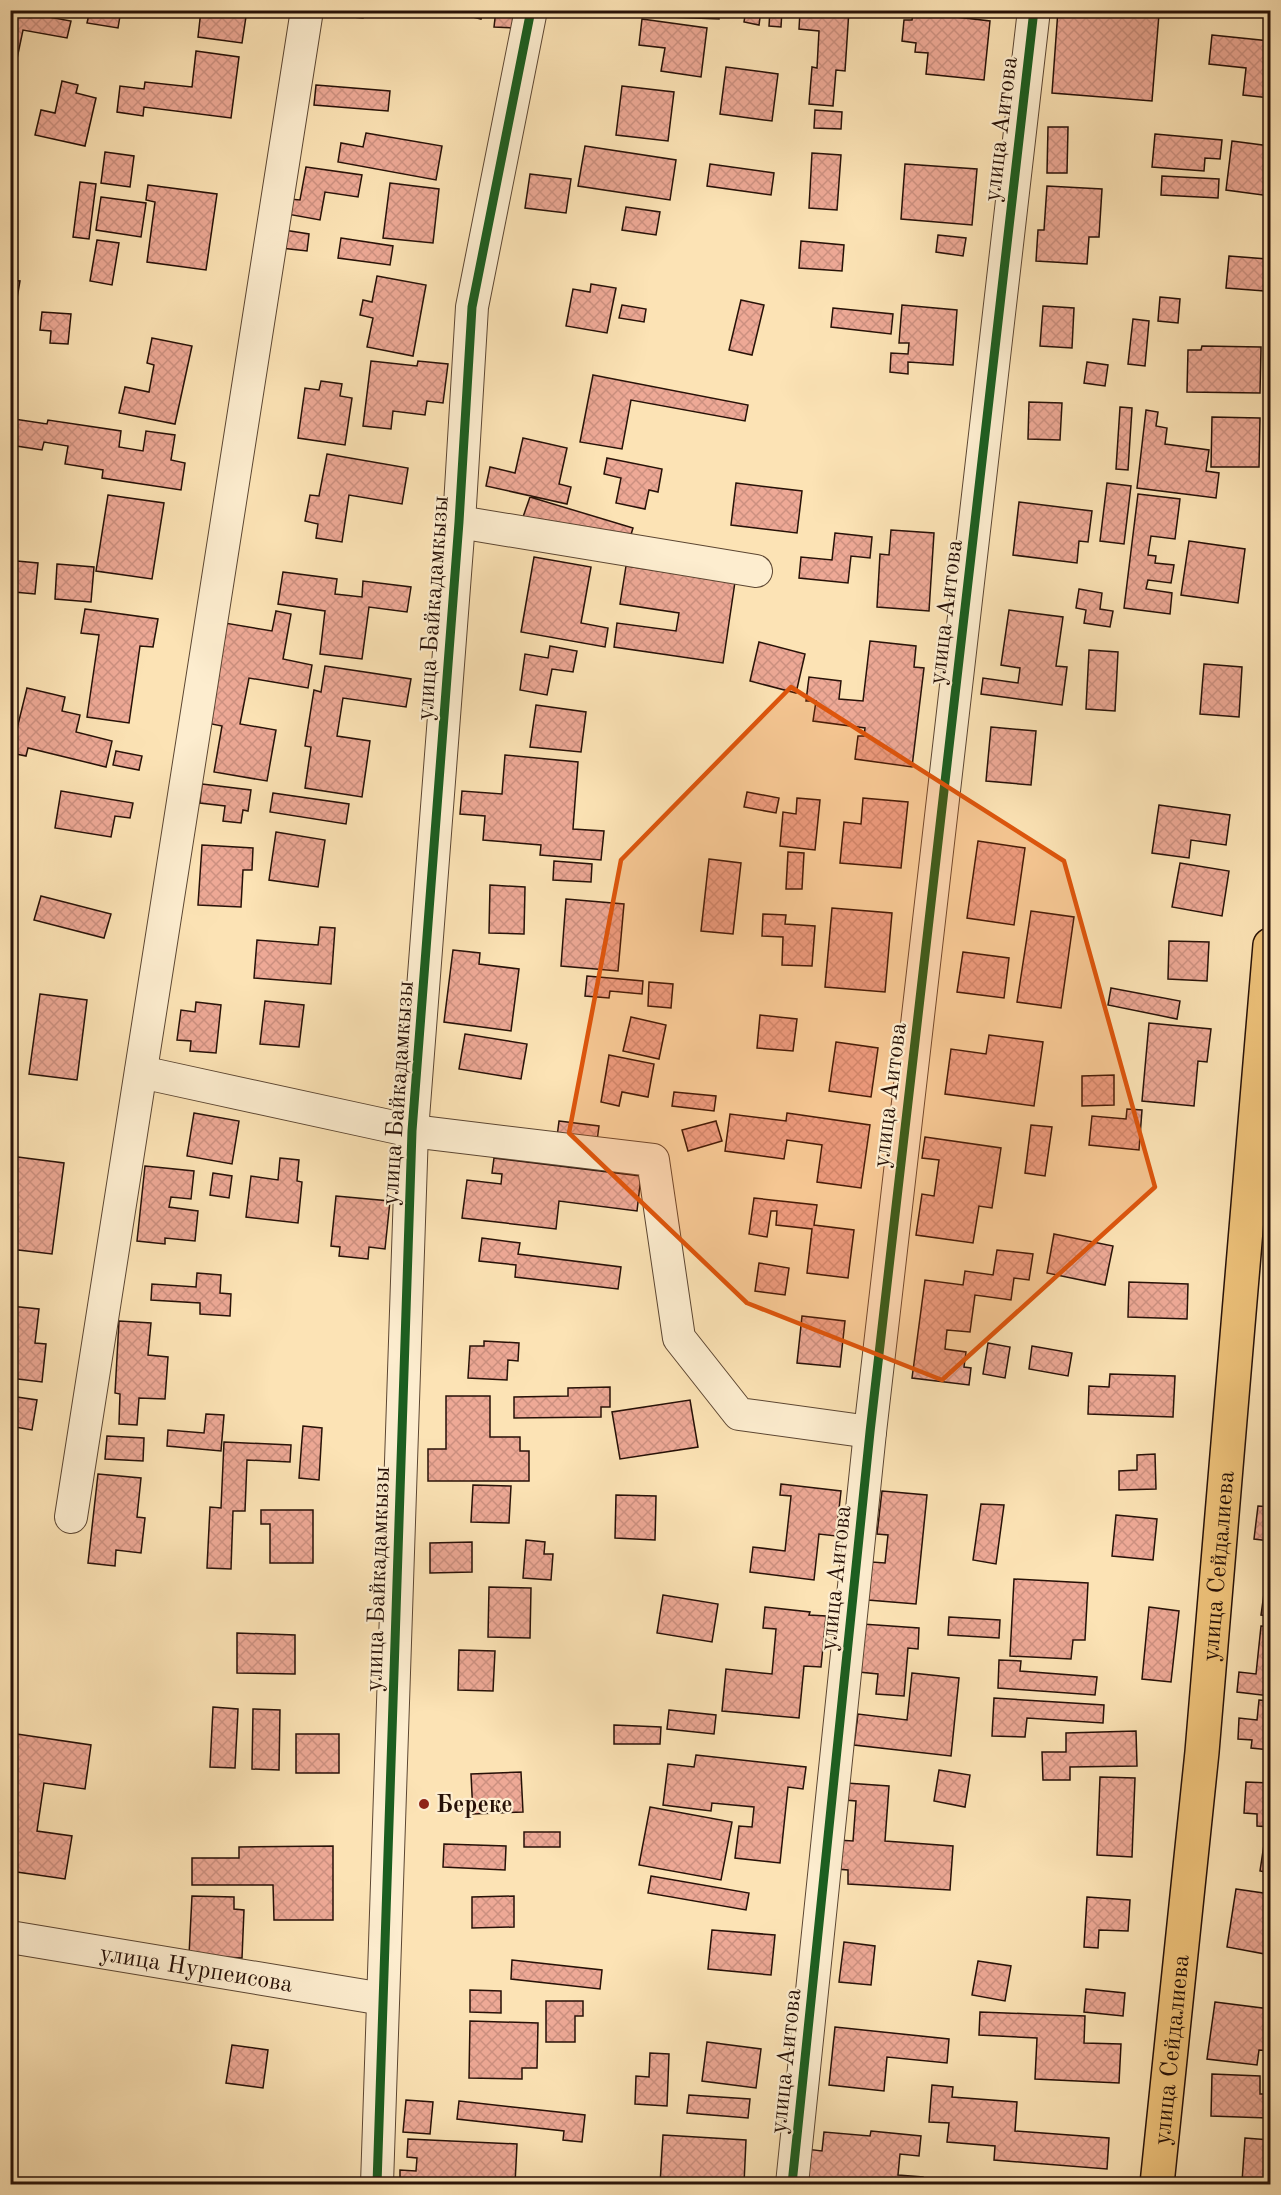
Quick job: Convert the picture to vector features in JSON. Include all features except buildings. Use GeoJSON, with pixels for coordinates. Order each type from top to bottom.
{"type":"FeatureCollection","features":[{"type":"Feature","properties":{"kind":"main road","name":"улица Сейдалиева"},"geometry":{"type":"LineString","coordinates":[[1158,2184],[1202,1752],[1270,945]]}},
{"type":"Feature","properties":{"kind":"street"},"geometry":{"type":"LineString","coordinates":[[71,1517],[307,10]]}},
{"type":"Feature","properties":{"kind":"street","name":"улица Байкадамкызы"},"geometry":{"type":"LineString","coordinates":[[377,2184],[412,1131],[459,522],[472,307],[531,10]]}},
{"type":"Feature","properties":{"kind":"street","name":"улица Аитова"},"geometry":{"type":"LineString","coordinates":[[792,2184],[870,1432],[1034,10]]}},
{"type":"Feature","properties":{"kind":"street"},"geometry":{"type":"LineString","coordinates":[[459,522],[756,571]]}},
{"type":"Feature","properties":{"kind":"street"},"geometry":{"type":"LineString","coordinates":[[141,1072],[412,1131],[653,1161],[679,1338],[739,1414],[870,1432]]}},
{"type":"Feature","properties":{"kind":"street","name":"улица Нурпеисова"},"geometry":{"type":"LineString","coordinates":[[10,1937],[382,1999]]}},
{"type":"Feature","properties":{"kind":"highlighted area"},"geometry":{"type":"Polygon","coordinates":[[[791,687],[1064,861],[1155,1187],[942,1380],[747,1303],[569,1133],[621,860],[791,687]]]}},
{"type":"Feature","properties":{"kind":"cycle path"},"geometry":{"type":"LineString","coordinates":[[377,2184],[412,1131],[459,522],[472,307],[531,10]]}},
{"type":"Feature","properties":{"kind":"cycle path"},"geometry":{"type":"LineString","coordinates":[[792,2184],[870,1432],[1034,10]]}},
{"type":"Feature","properties":{"kind":"place","name":"Береке"},"geometry":{"type":"Point","coordinates":[424,1804]}}]}
